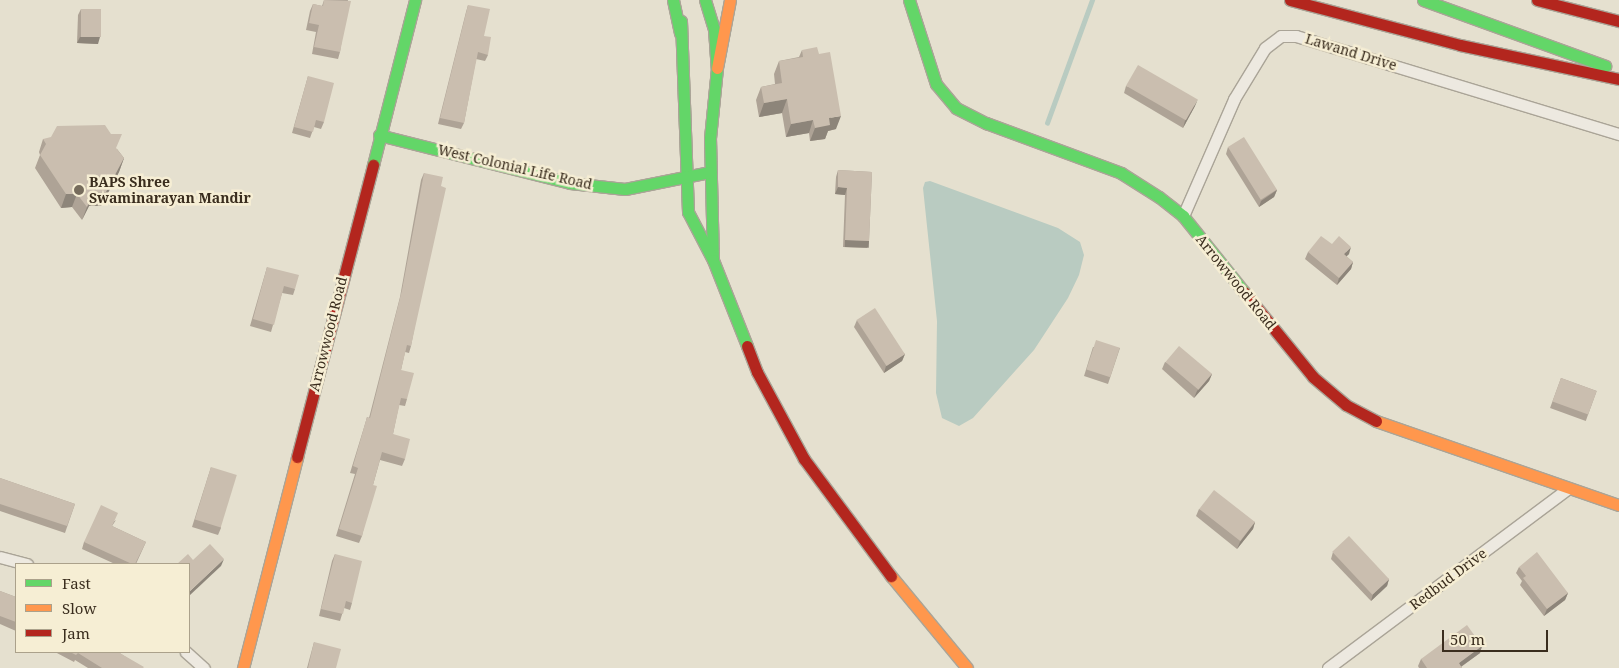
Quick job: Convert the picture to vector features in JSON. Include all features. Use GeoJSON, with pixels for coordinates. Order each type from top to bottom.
{"type":"FeatureCollection","features":[{"type":"Feature","properties":{"kind":"main road","name":"Arrowwood Road"},"geometry":{"type":"LineString","coordinates":[[243,668],[415,0]]}},
{"type":"Feature","properties":{"kind":"main road"},"geometry":{"type":"LineString","coordinates":[[673,0],[680,33]]}},
{"type":"Feature","properties":{"kind":"main road"},"geometry":{"type":"LineString","coordinates":[[682,0],[680,33],[688,212],[713,260],[756,372],[804,459],[871,551],[967,668]]}},
{"type":"Feature","properties":{"kind":"main road"},"geometry":{"type":"LineString","coordinates":[[705,0],[714,29],[717,68]]}},
{"type":"Feature","properties":{"kind":"main road"},"geometry":{"type":"LineString","coordinates":[[713,260],[710,172],[712,105],[730,0]]}},
{"type":"Feature","properties":{"kind":"main road","name":"Arrowwood Road"},"geometry":{"type":"LineString","coordinates":[[909,0],[936,84],[956,108],[986,123],[1121,172],[1184,216],[1313,377],[1346,405],[1390,428],[1498,462],[1567,489],[1619,505]]}},
{"type":"Feature","properties":{"kind":"main road"},"geometry":{"type":"LineString","coordinates":[[1290,0],[1460,45],[1619,79]]}},
{"type":"Feature","properties":{"kind":"main road"},"geometry":{"type":"LineString","coordinates":[[1423,0],[1619,71]]}},
{"type":"Feature","properties":{"kind":"main road"},"geometry":{"type":"LineString","coordinates":[[1537,0],[1619,21]]}},
{"type":"Feature","properties":{"kind":"main road","name":"West Colonial Life Road"},"geometry":{"type":"LineString","coordinates":[[380,135],[570,183],[625,189],[710,172]]}},
{"type":"Feature","properties":{"kind":"street","name":"Lawand Drive"},"geometry":{"type":"LineString","coordinates":[[1184,216],[1234,99],[1265,48],[1281,36],[1296,36],[1619,134]]}},
{"type":"Feature","properties":{"kind":"street","name":"Redbud Drive"},"geometry":{"type":"LineString","coordinates":[[1328,668],[1567,489]]}},
{"type":"Feature","properties":{"kind":"street"},"geometry":{"type":"LineString","coordinates":[[0,557],[23,563]]}},
{"type":"Feature","properties":{"kind":"street"},"geometry":{"type":"LineString","coordinates":[[187,653],[204,668]]}},
{"type":"Feature","properties":{"kind":"shaded area"},"geometry":{"type":"Polygon","coordinates":[[[930,181],[1058,228],[1080,242],[1084,255],[1079,275],[1068,298],[1034,350],[973,418],[959,426],[942,418],[936,393],[937,321],[923,188],[925,182],[930,181]]]}},
{"type":"Feature","properties":{"kind":"building"},"geometry":{"type":"Polygon","coordinates":[[[324,0],[351,1],[340,52],[314,47],[319,25],[309,23],[313,4],[323,6],[324,0]]]}},
{"type":"Feature","properties":{"kind":"building"},"geometry":{"type":"Polygon","coordinates":[[[468,5],[490,9],[484,36],[491,37],[488,55],[478,52],[464,123],[440,118],[468,5]]]}},
{"type":"Feature","properties":{"kind":"building"},"geometry":{"type":"Polygon","coordinates":[[[81,9],[101,9],[101,37],[81,37],[81,9]]]}},
{"type":"Feature","properties":{"kind":"building"},"geometry":{"type":"Polygon","coordinates":[[[817,47],[819,54],[830,52],[841,116],[829,118],[830,125],[815,128],[813,120],[791,124],[787,99],[764,103],[761,87],[782,83],[779,61],[803,57],[802,50],[817,47]]]}},
{"type":"Feature","properties":{"kind":"building"},"geometry":{"type":"Polygon","coordinates":[[[1138,65],[1198,100],[1186,120],[1126,86],[1138,65]]]}},
{"type":"Feature","properties":{"kind":"building"},"geometry":{"type":"Polygon","coordinates":[[[308,76],[334,83],[324,122],[316,120],[313,132],[294,127],[308,76]]]}},
{"type":"Feature","properties":{"kind":"building","name":"BAPS Shree Swaminarayan Mandir"},"geometry":{"type":"Polygon","coordinates":[[[105,125],[111,134],[122,134],[116,148],[124,158],[106,192],[94,192],[87,207],[77,194],[66,194],[40,155],[46,144],[43,139],[51,137],[57,126],[105,125]]]}},
{"type":"Feature","properties":{"kind":"building"},"geometry":{"type":"Polygon","coordinates":[[[1244,137],[1277,190],[1261,200],[1228,147],[1244,137]]]}},
{"type":"Feature","properties":{"kind":"building"},"geometry":{"type":"Polygon","coordinates":[[[838,170],[872,172],[869,241],[845,240],[847,188],[838,187],[838,170]]]}},
{"type":"Feature","properties":{"kind":"building"},"geometry":{"type":"Polygon","coordinates":[[[424,173],[443,177],[441,186],[446,188],[411,346],[407,345],[401,370],[414,373],[407,399],[401,398],[393,434],[410,439],[405,459],[382,452],[373,485],[377,486],[362,536],[339,529],[358,468],[353,466],[367,417],[370,418],[402,290],[424,173]]]}},
{"type":"Feature","properties":{"kind":"building"},"geometry":{"type":"Polygon","coordinates":[[[1321,236],[1332,244],[1339,236],[1351,247],[1344,254],[1353,262],[1339,278],[1308,252],[1321,236]]]}},
{"type":"Feature","properties":{"kind":"building"},"geometry":{"type":"Polygon","coordinates":[[[267,267],[299,275],[295,289],[284,286],[274,325],[253,319],[267,267]]]}},
{"type":"Feature","properties":{"kind":"building"},"geometry":{"type":"Polygon","coordinates":[[[875,308],[905,354],[887,366],[857,320],[875,308]]]}},
{"type":"Feature","properties":{"kind":"building"},"geometry":{"type":"Polygon","coordinates":[[[1096,340],[1120,348],[1110,377],[1086,369],[1096,340]]]}},
{"type":"Feature","properties":{"kind":"building"},"geometry":{"type":"Polygon","coordinates":[[[1179,346],[1212,374],[1198,390],[1166,362],[1179,346]]]}},
{"type":"Feature","properties":{"kind":"building"},"geometry":{"type":"Polygon","coordinates":[[[1561,378],[1597,391],[1588,414],[1552,401],[1561,378]]]}},
{"type":"Feature","properties":{"kind":"building"},"geometry":{"type":"Polygon","coordinates":[[[211,467],[237,475],[221,527],[195,520],[211,467]]]}},
{"type":"Feature","properties":{"kind":"building"},"geometry":{"type":"Polygon","coordinates":[[[0,478],[75,504],[67,526],[0,504],[0,478]]]}},
{"type":"Feature","properties":{"kind":"building"},"geometry":{"type":"Polygon","coordinates":[[[1214,490],[1255,522],[1240,541],[1199,509],[1214,490]]]}},
{"type":"Feature","properties":{"kind":"building"},"geometry":{"type":"Polygon","coordinates":[[[101,505],[118,513],[112,526],[146,542],[136,563],[130,563],[84,542],[101,505]]]}},
{"type":"Feature","properties":{"kind":"building"},"geometry":{"type":"Polygon","coordinates":[[[1349,536],[1389,579],[1372,595],[1332,552],[1349,536]]]}},
{"type":"Feature","properties":{"kind":"building"},"geometry":{"type":"Polygon","coordinates":[[[210,544],[224,559],[190,591],[190,563],[178,563],[188,554],[193,560],[210,544]]]}},
{"type":"Feature","properties":{"kind":"building"},"geometry":{"type":"Polygon","coordinates":[[[1537,552],[1568,593],[1547,609],[1523,578],[1526,576],[1519,567],[1537,552]]]}},
{"type":"Feature","properties":{"kind":"building"},"geometry":{"type":"Polygon","coordinates":[[[335,554],[362,561],[352,603],[346,601],[343,614],[321,609],[335,554]]]}},
{"type":"Feature","properties":{"kind":"building"},"geometry":{"type":"Polygon","coordinates":[[[0,591],[15,597],[15,622],[0,616],[0,591]]]}},
{"type":"Feature","properties":{"kind":"building"},"geometry":{"type":"Polygon","coordinates":[[[1467,625],[1482,646],[1459,663],[1462,668],[1427,668],[1421,659],[1467,625]]]}},
{"type":"Feature","properties":{"kind":"building"},"geometry":{"type":"Polygon","coordinates":[[[314,642],[341,649],[336,668],[308,668],[314,642]]]}},
{"type":"Feature","properties":{"kind":"building"},"geometry":{"type":"Polygon","coordinates":[[[78,653],[120,653],[144,667],[143,668],[102,668],[78,653]]]}},
{"type":"Feature","properties":{"kind":"waterway"},"geometry":{"type":"LineString","coordinates":[[1047,123],[1092,0]]}},
{"type":"Feature","properties":{"kind":"traffic: fast"},"geometry":{"type":"LineString","coordinates":[[373,165],[415,0]]}},
{"type":"Feature","properties":{"kind":"traffic: fast"},"geometry":{"type":"LineString","coordinates":[[673,0],[680,33]]}},
{"type":"Feature","properties":{"kind":"traffic: fast"},"geometry":{"type":"LineString","coordinates":[[705,0],[714,29],[717,68],[710,138],[713,258]]}},
{"type":"Feature","properties":{"kind":"traffic: fast"},"geometry":{"type":"LineString","coordinates":[[909,0],[936,84],[956,108],[986,123],[1121,173],[1159,197],[1183,216],[1244,292]]}},
{"type":"Feature","properties":{"kind":"traffic: fast"},"geometry":{"type":"LineString","coordinates":[[1423,0],[1605,66]]}},
{"type":"Feature","properties":{"kind":"traffic: fast"},"geometry":{"type":"LineString","coordinates":[[681,21],[688,212],[713,260],[747,346]]}},
{"type":"Feature","properties":{"kind":"traffic: fast"},"geometry":{"type":"LineString","coordinates":[[379,135],[570,183],[625,189],[710,172]]}},
{"type":"Feature","properties":{"kind":"traffic: slow"},"geometry":{"type":"LineString","coordinates":[[717,68],[730,0]]}},
{"type":"Feature","properties":{"kind":"traffic: slow"},"geometry":{"type":"LineString","coordinates":[[1376,421],[1619,505]]}},
{"type":"Feature","properties":{"kind":"traffic: slow"},"geometry":{"type":"LineString","coordinates":[[243,668],[297,457]]}},
{"type":"Feature","properties":{"kind":"traffic: slow"},"geometry":{"type":"LineString","coordinates":[[891,576],[967,668]]}},
{"type":"Feature","properties":{"kind":"traffic: jam"},"geometry":{"type":"LineString","coordinates":[[1290,0],[1460,45],[1619,79]]}},
{"type":"Feature","properties":{"kind":"traffic: jam"},"geometry":{"type":"LineString","coordinates":[[1537,0],[1619,21]]}},
{"type":"Feature","properties":{"kind":"traffic: jam"},"geometry":{"type":"LineString","coordinates":[[297,457],[373,165]]}},
{"type":"Feature","properties":{"kind":"traffic: jam"},"geometry":{"type":"LineString","coordinates":[[1244,292],[1313,377],[1346,405],[1376,421]]}},
{"type":"Feature","properties":{"kind":"traffic: jam"},"geometry":{"type":"LineString","coordinates":[[747,346],[757,372],[804,459],[891,576]]}},
{"type":"Feature","properties":{"kind":"place","name":"BAPS Shree Swaminarayan Mandir"},"geometry":{"type":"Point","coordinates":[79,190]}}]}
